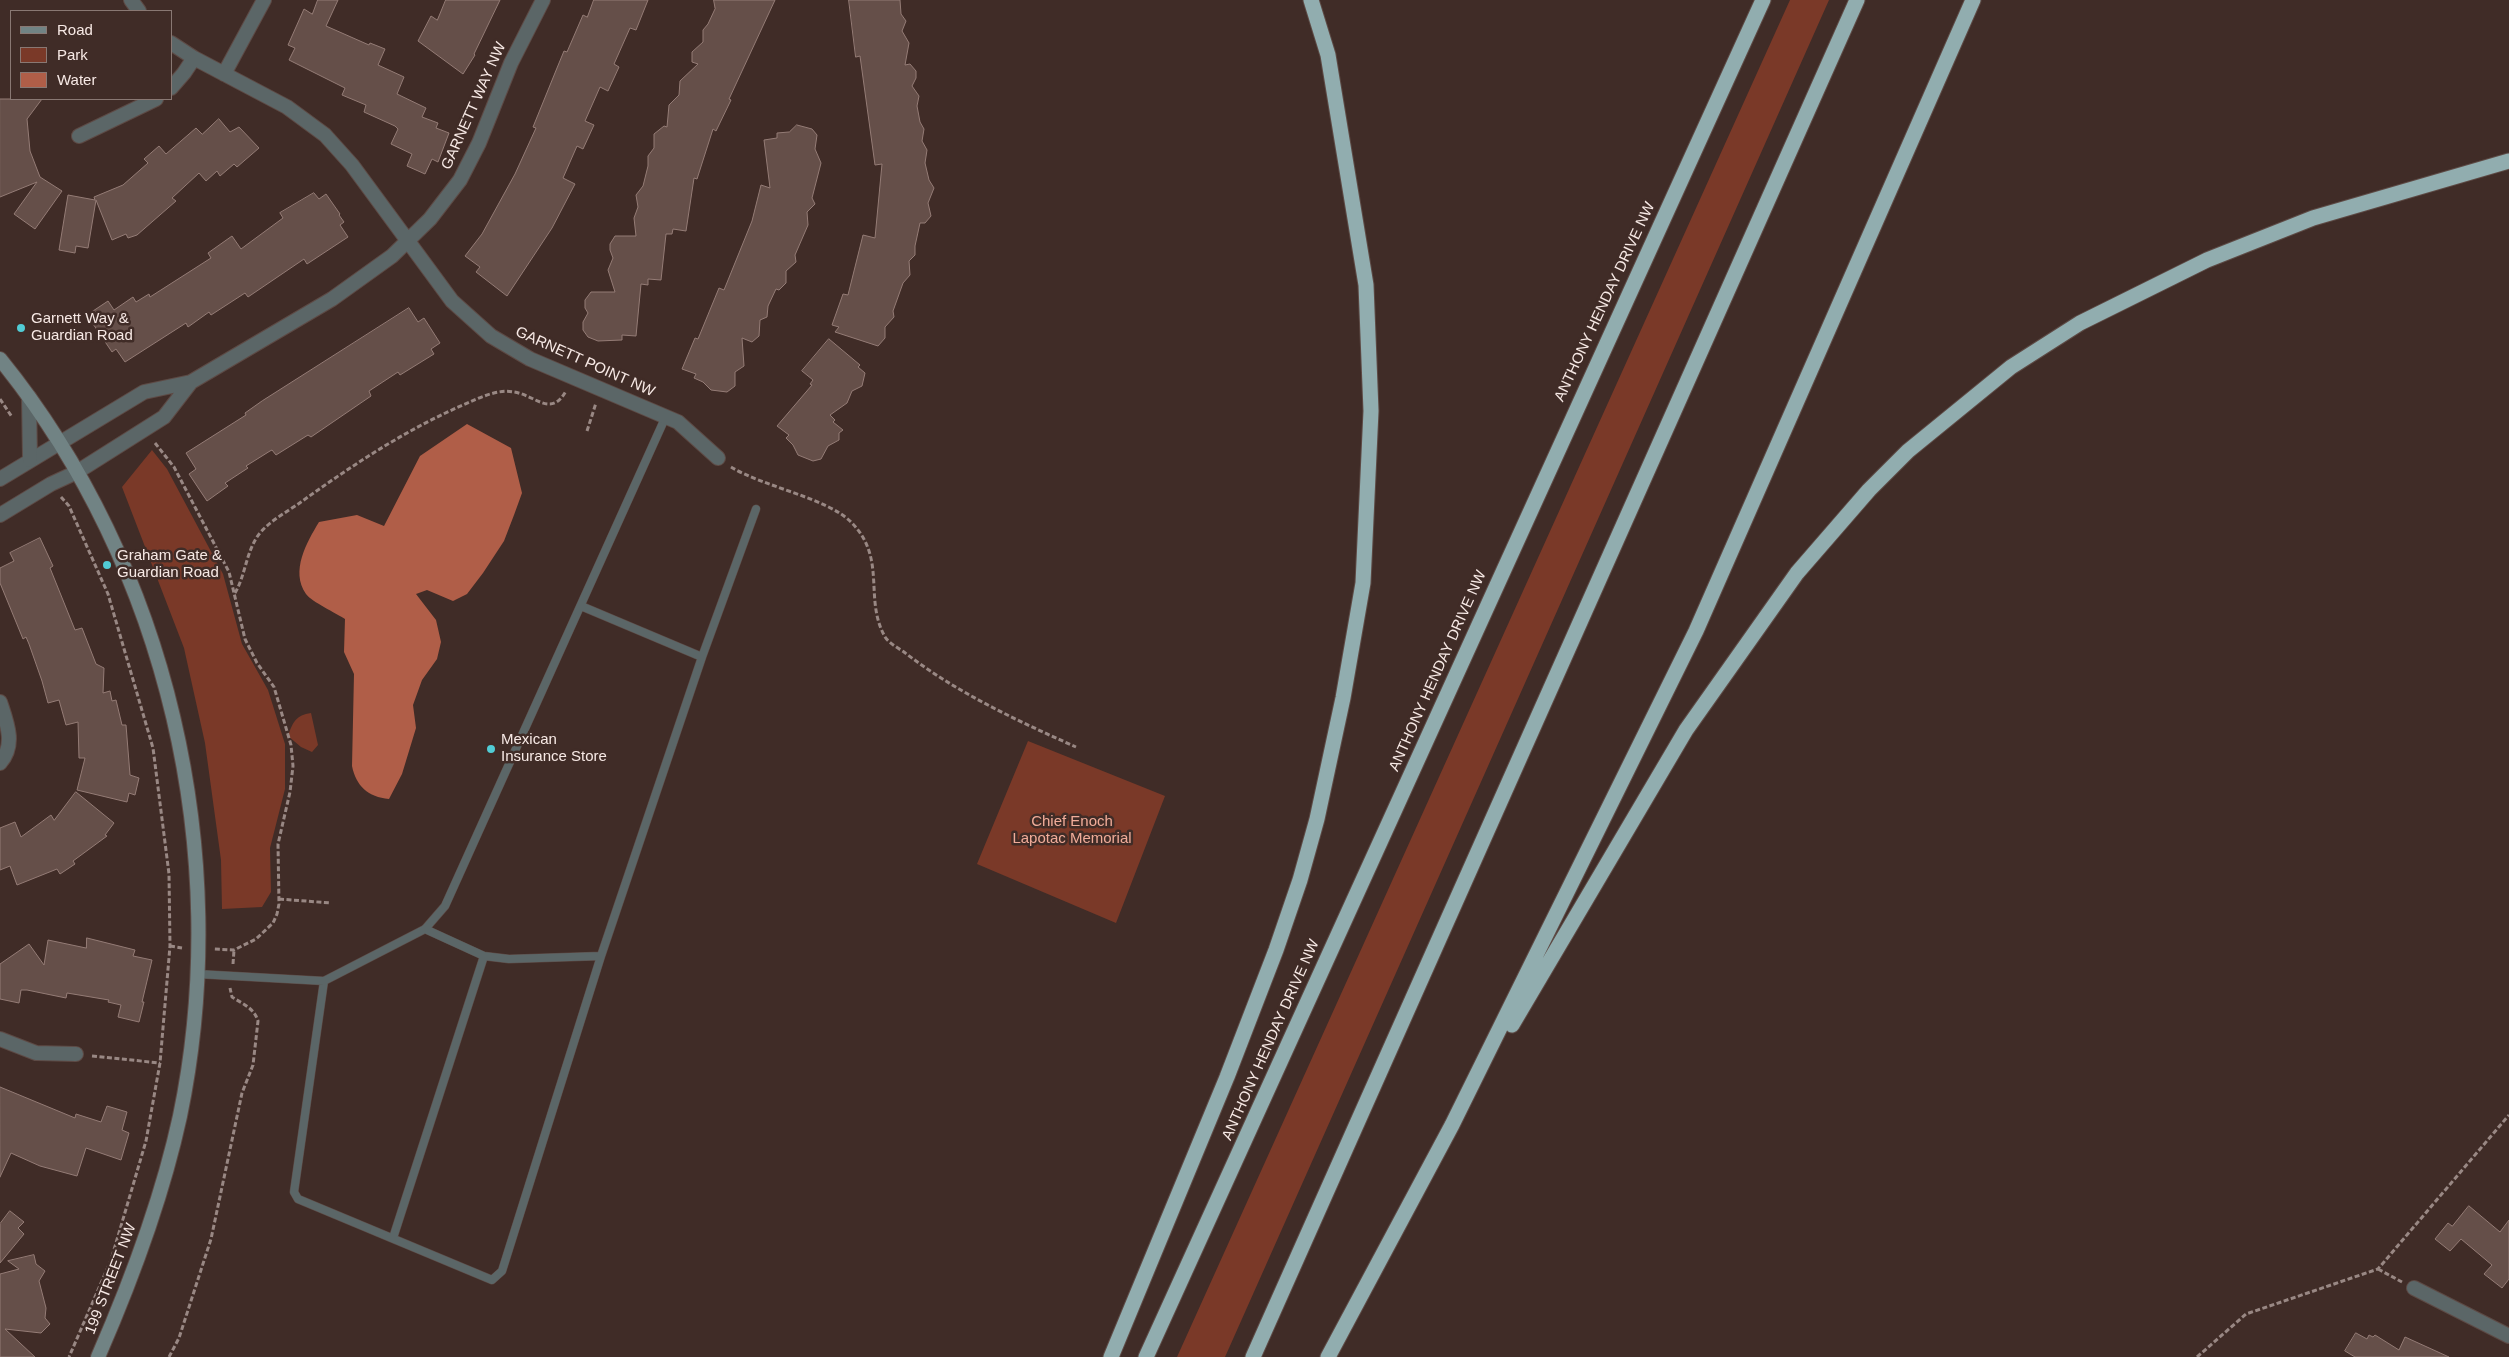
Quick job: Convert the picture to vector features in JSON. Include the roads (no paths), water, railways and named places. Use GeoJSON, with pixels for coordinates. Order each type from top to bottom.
{"type":"FeatureCollection","features":[{"type":"Feature","properties":{"kind":"highway"},"geometry":{"type":"LineString","coordinates":[[1111,1357],[1227,1077],[1276,950],[1300,880],[1318,819],[1343,698],[1363,583],[1371,411],[1366,285],[1328,55],[1311,0]]}},
{"type":"Feature","properties":{"kind":"highway","name":"ANTHONY HENDAY DRIVE NW"},"geometry":{"type":"LineString","coordinates":[[1146,1357],[1763,0]]}},
{"type":"Feature","properties":{"kind":"highway"},"geometry":{"type":"LineString","coordinates":[[1253,1357],[1856,0]]}},
{"type":"Feature","properties":{"kind":"highway"},"geometry":{"type":"LineString","coordinates":[[1328,1357],[1452,1125],[1696,631],[1973,0]]}},
{"type":"Feature","properties":{"kind":"highway"},"geometry":{"type":"LineString","coordinates":[[1452,1125],[1686,730],[1798,573],[1869,490],[1908,451],[2011,367],[2080,323],[2207,260],[2313,218],[2509,161]]}},
{"type":"Feature","properties":{"kind":"main road","name":"199 STREET NW"},"geometry":{"type":"LineString","coordinates":[[0,359],[29,397],[78,472],[104,522],[137,597],[170,704],[190,812],[197,903],[197,974],[192,1038],[180,1114],[168,1166],[154,1212],[132,1277],[98,1357]]}},
{"type":"Feature","properties":{"kind":"street"},"geometry":{"type":"LineString","coordinates":[[224,74],[264,0]]}},
{"type":"Feature","properties":{"kind":"street","name":"GARNETT WAY NW"},"geometry":{"type":"LineString","coordinates":[[0,479],[144,392],[191,382],[332,300],[374,271],[408,242],[439,209],[470,162],[511,63],[543,0]]}},
{"type":"Feature","properties":{"kind":"street"},"geometry":{"type":"LineString","coordinates":[[172,44],[194,58],[287,107],[325,135],[352,165],[408,242]]}},
{"type":"Feature","properties":{"kind":"street"},"geometry":{"type":"LineString","coordinates":[[172,87],[194,58]]}},
{"type":"Feature","properties":{"kind":"street"},"geometry":{"type":"LineString","coordinates":[[79,136],[154,100]]}},
{"type":"Feature","properties":{"kind":"street","name":"GARNETT POINT NW"},"geometry":{"type":"LineString","coordinates":[[408,242],[452,301],[478,326],[530,359],[666,416],[686,428],[718,458]]}},
{"type":"Feature","properties":{"kind":"street","name":"GARNETT WAY NW"},"geometry":{"type":"LineString","coordinates":[[0,515],[51,484],[78,472],[164,416],[191,382]]}},
{"type":"Feature","properties":{"kind":"street"},"geometry":{"type":"LineString","coordinates":[[29,397],[30,460]]}},
{"type":"Feature","properties":{"kind":"street"},"geometry":{"type":"LineString","coordinates":[[0,702],[9,738],[7,755],[0,763]]}},
{"type":"Feature","properties":{"kind":"street"},"geometry":{"type":"LineString","coordinates":[[0,1039],[36,1053],[76,1054]]}},
{"type":"Feature","properties":{"kind":"street"},"geometry":{"type":"LineString","coordinates":[[2414,1288],[2509,1336]]}},
{"type":"Feature","properties":{"kind":"lane"},"geometry":{"type":"LineString","coordinates":[[197,974],[324,981],[425,930],[445,906],[666,416]]}},
{"type":"Feature","properties":{"kind":"lane"},"geometry":{"type":"LineString","coordinates":[[324,981],[294,1192],[298,1199],[492,1280],[502,1271],[601,956],[702,657],[756,509]]}},
{"type":"Feature","properties":{"kind":"lane"},"geometry":{"type":"LineString","coordinates":[[581,606],[702,657]]}},
{"type":"Feature","properties":{"kind":"lane"},"geometry":{"type":"LineString","coordinates":[[425,930],[484,956],[509,959],[601,956]]}},
{"type":"Feature","properties":{"kind":"lane"},"geometry":{"type":"LineString","coordinates":[[393,1238],[484,956]]}},
{"type":"Feature","properties":{"kind":"water"},"geometry":{"type":"Polygon","coordinates":[[[467,424],[511,448],[522,493],[504,541],[467,594],[453,601],[427,590],[416,594],[436,620],[441,642],[437,659],[422,680],[413,705],[416,728],[402,774],[389,799],[382,798],[369,793],[360,785],[352,766],[354,674],[344,652],[345,619],[306,594],[301,585],[300,576],[302,557],[319,522],[357,515],[384,526],[420,456],[467,424]]]}},
{"type":"Feature","properties":{"kind":"place","name":"Garnett Way & Guardian Road"},"geometry":{"type":"Point","coordinates":[21,328]}},
{"type":"Feature","properties":{"kind":"place","name":"Graham Gate & Guardian Road"},"geometry":{"type":"Point","coordinates":[107,565]}},
{"type":"Feature","properties":{"kind":"place","name":"Mexican Insurance Store"},"geometry":{"type":"Point","coordinates":[491,749]}},
{"type":"Feature","properties":{"kind":"park label","name":"Chief Enoch Lapotac Memorial"},"geometry":{"type":"Point","coordinates":[1072,830]}}]}
